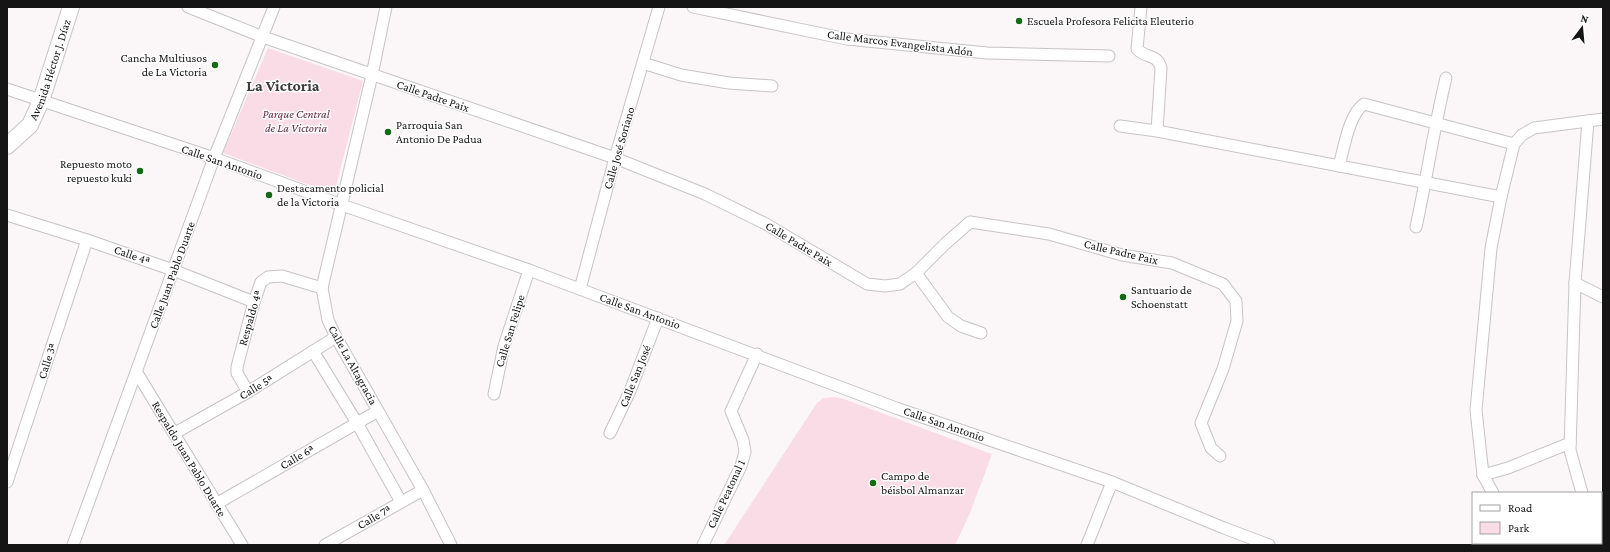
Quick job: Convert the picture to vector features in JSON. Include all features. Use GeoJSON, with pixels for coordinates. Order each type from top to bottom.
{"type":"FeatureCollection","features":[{"type":"Feature","properties":{"kind":"main road","name":"Avenida Héctor J. Díaz"},"geometry":{"type":"LineString","coordinates":[[7,146],[30,125],[41,101],[71,7]]}},
{"type":"Feature","properties":{"kind":"street","name":"Calle Padre Paix"},"geometry":{"type":"LineString","coordinates":[[188,7],[263,37],[372,76],[615,158],[705,194],[766,224],[867,284],[885,286],[900,284],[916,273],[970,222],[1049,234],[1122,255],[1172,263],[1223,284],[1236,302],[1237,321],[1223,369],[1201,423],[1211,448],[1220,456]]}},
{"type":"Feature","properties":{"kind":"street","name":"Calle Juan Pablo Duarte"},"geometry":{"type":"LineString","coordinates":[[73,545],[137,373],[214,158],[274,7]]}},
{"type":"Feature","properties":{"kind":"street","name":"Calle La Altagracia"},"geometry":{"type":"LineString","coordinates":[[386,7],[372,76],[322,288],[328,320],[336,337],[423,490],[451,545]]}},
{"type":"Feature","properties":{"kind":"street","name":"Calle José Soriano"},"geometry":{"type":"LineString","coordinates":[[580,289],[615,158],[659,7]]}},
{"type":"Feature","properties":{"kind":"street","name":"Calle Marcos Evangelista Adón"},"geometry":{"type":"LineString","coordinates":[[693,7],[847,39],[987,53],[1109,56]]}},
{"type":"Feature","properties":{"kind":"street"},"geometry":{"type":"LineString","coordinates":[[1141,7],[1136,44],[1137,49],[1139,52],[1155,58],[1160,62],[1161,68],[1157,131]]}},
{"type":"Feature","properties":{"kind":"street"},"geometry":{"type":"LineString","coordinates":[[643,63],[681,75],[729,83],[772,86]]}},
{"type":"Feature","properties":{"kind":"street"},"geometry":{"type":"LineString","coordinates":[[1416,227],[1426,183],[1435,122],[1446,78]]}},
{"type":"Feature","properties":{"kind":"street","name":"Calle San Antonio"},"geometry":{"type":"LineString","coordinates":[[7,89],[214,158],[342,205],[529,270],[757,354],[896,408],[1112,482],[1269,545]]}},
{"type":"Feature","properties":{"kind":"street"},"geometry":{"type":"LineString","coordinates":[[1339,166],[1354,116],[1358,108],[1364,104],[1514,144]]}},
{"type":"Feature","properties":{"kind":"street"},"geometry":{"type":"LineString","coordinates":[[1492,492],[1484,475],[1476,410],[1491,248],[1501,197],[1514,144],[1522,135],[1534,128],[1603,119]]}},
{"type":"Feature","properties":{"kind":"street"},"geometry":{"type":"LineString","coordinates":[[1582,492],[1570,450],[1570,443],[1574,283],[1588,122]]}},
{"type":"Feature","properties":{"kind":"street"},"geometry":{"type":"LineString","coordinates":[[1120,126],[1157,131],[1501,197]]}},
{"type":"Feature","properties":{"kind":"street","name":"Calle 4ª"},"geometry":{"type":"LineString","coordinates":[[7,215],[87,240],[173,270],[254,302]]}},
{"type":"Feature","properties":{"kind":"street","name":"Calle 3ª"},"geometry":{"type":"LineString","coordinates":[[7,482],[87,240]]}},
{"type":"Feature","properties":{"kind":"street","name":"Calle San Felipe"},"geometry":{"type":"LineString","coordinates":[[494,394],[504,346],[529,270]]}},
{"type":"Feature","properties":{"kind":"street"},"geometry":{"type":"LineString","coordinates":[[916,273],[948,317],[961,326],[981,333]]}},
{"type":"Feature","properties":{"kind":"street","name":"Respaldo 4ª"},"geometry":{"type":"LineString","coordinates":[[248,392],[236,370],[254,302],[261,282],[268,277],[282,276],[322,288]]}},
{"type":"Feature","properties":{"kind":"street"},"geometry":{"type":"LineString","coordinates":[[1574,283],[1603,297]]}},
{"type":"Feature","properties":{"kind":"street","name":"Calle San José"},"geometry":{"type":"LineString","coordinates":[[610,432],[630,391],[658,318]]}},
{"type":"Feature","properties":{"kind":"street","name":"Calle 5ª"},"geometry":{"type":"LineString","coordinates":[[175,433],[248,392],[336,337]]}},
{"type":"Feature","properties":{"kind":"street"},"geometry":{"type":"LineString","coordinates":[[313,351],[357,423],[401,502]]}},
{"type":"Feature","properties":{"kind":"street","name":"Calle Peatonal 1"},"geometry":{"type":"LineString","coordinates":[[702,545],[741,466],[745,452],[743,440],[731,411],[757,354]]}},
{"type":"Feature","properties":{"kind":"street","name":"Respaldo Juan Pablo Duarte"},"geometry":{"type":"LineString","coordinates":[[137,373],[242,545]]}},
{"type":"Feature","properties":{"kind":"street","name":"Calle 6ª"},"geometry":{"type":"LineString","coordinates":[[216,504],[378,411]]}},
{"type":"Feature","properties":{"kind":"street"},"geometry":{"type":"LineString","coordinates":[[1484,475],[1508,468],[1570,443]]}},
{"type":"Feature","properties":{"kind":"street"},"geometry":{"type":"LineString","coordinates":[[1087,545],[1112,482]]}},
{"type":"Feature","properties":{"kind":"street","name":"Calle 7ª"},"geometry":{"type":"LineString","coordinates":[[325,545],[423,490]]}},
{"type":"Feature","properties":{"kind":"green space","name":"Parque Central de La Victoria"},"geometry":{"type":"Polygon","coordinates":[[[268,48],[363,81],[334,194],[223,153],[268,48]]]}},
{"type":"Feature","properties":{"kind":"green space","name":"Campo de béisbol Almanzar"},"geometry":{"type":"Polygon","coordinates":[[[834,397],[844,399],[992,454],[970,513],[955,545],[724,545],[817,403],[823,398],[834,397]]]}},
{"type":"Feature","properties":{"kind":"place","name":"Escuela Profesora Felicita Eleuterio"},"geometry":{"type":"Point","coordinates":[1019,21]}},
{"type":"Feature","properties":{"kind":"place","name":"Cancha Multiusos de La Victoria"},"geometry":{"type":"Point","coordinates":[215,65]}},
{"type":"Feature","properties":{"kind":"place","name":"Parroquia San Antonio De Padua"},"geometry":{"type":"Point","coordinates":[388,132]}},
{"type":"Feature","properties":{"kind":"place","name":"Repuesto moto repuesto kuki"},"geometry":{"type":"Point","coordinates":[140,171]}},
{"type":"Feature","properties":{"kind":"place","name":"Destacamento policial de la Victoria"},"geometry":{"type":"Point","coordinates":[269,195]}},
{"type":"Feature","properties":{"kind":"place","name":"Santuario de Schoenstatt"},"geometry":{"type":"Point","coordinates":[1123,297]}},
{"type":"Feature","properties":{"kind":"place","name":"Campo de béisbol Almanzar"},"geometry":{"type":"Point","coordinates":[873,483]}},
{"type":"Feature","properties":{"kind":"district","name":"La Victoria"},"geometry":{"type":"Point","coordinates":[283,85]}}]}
